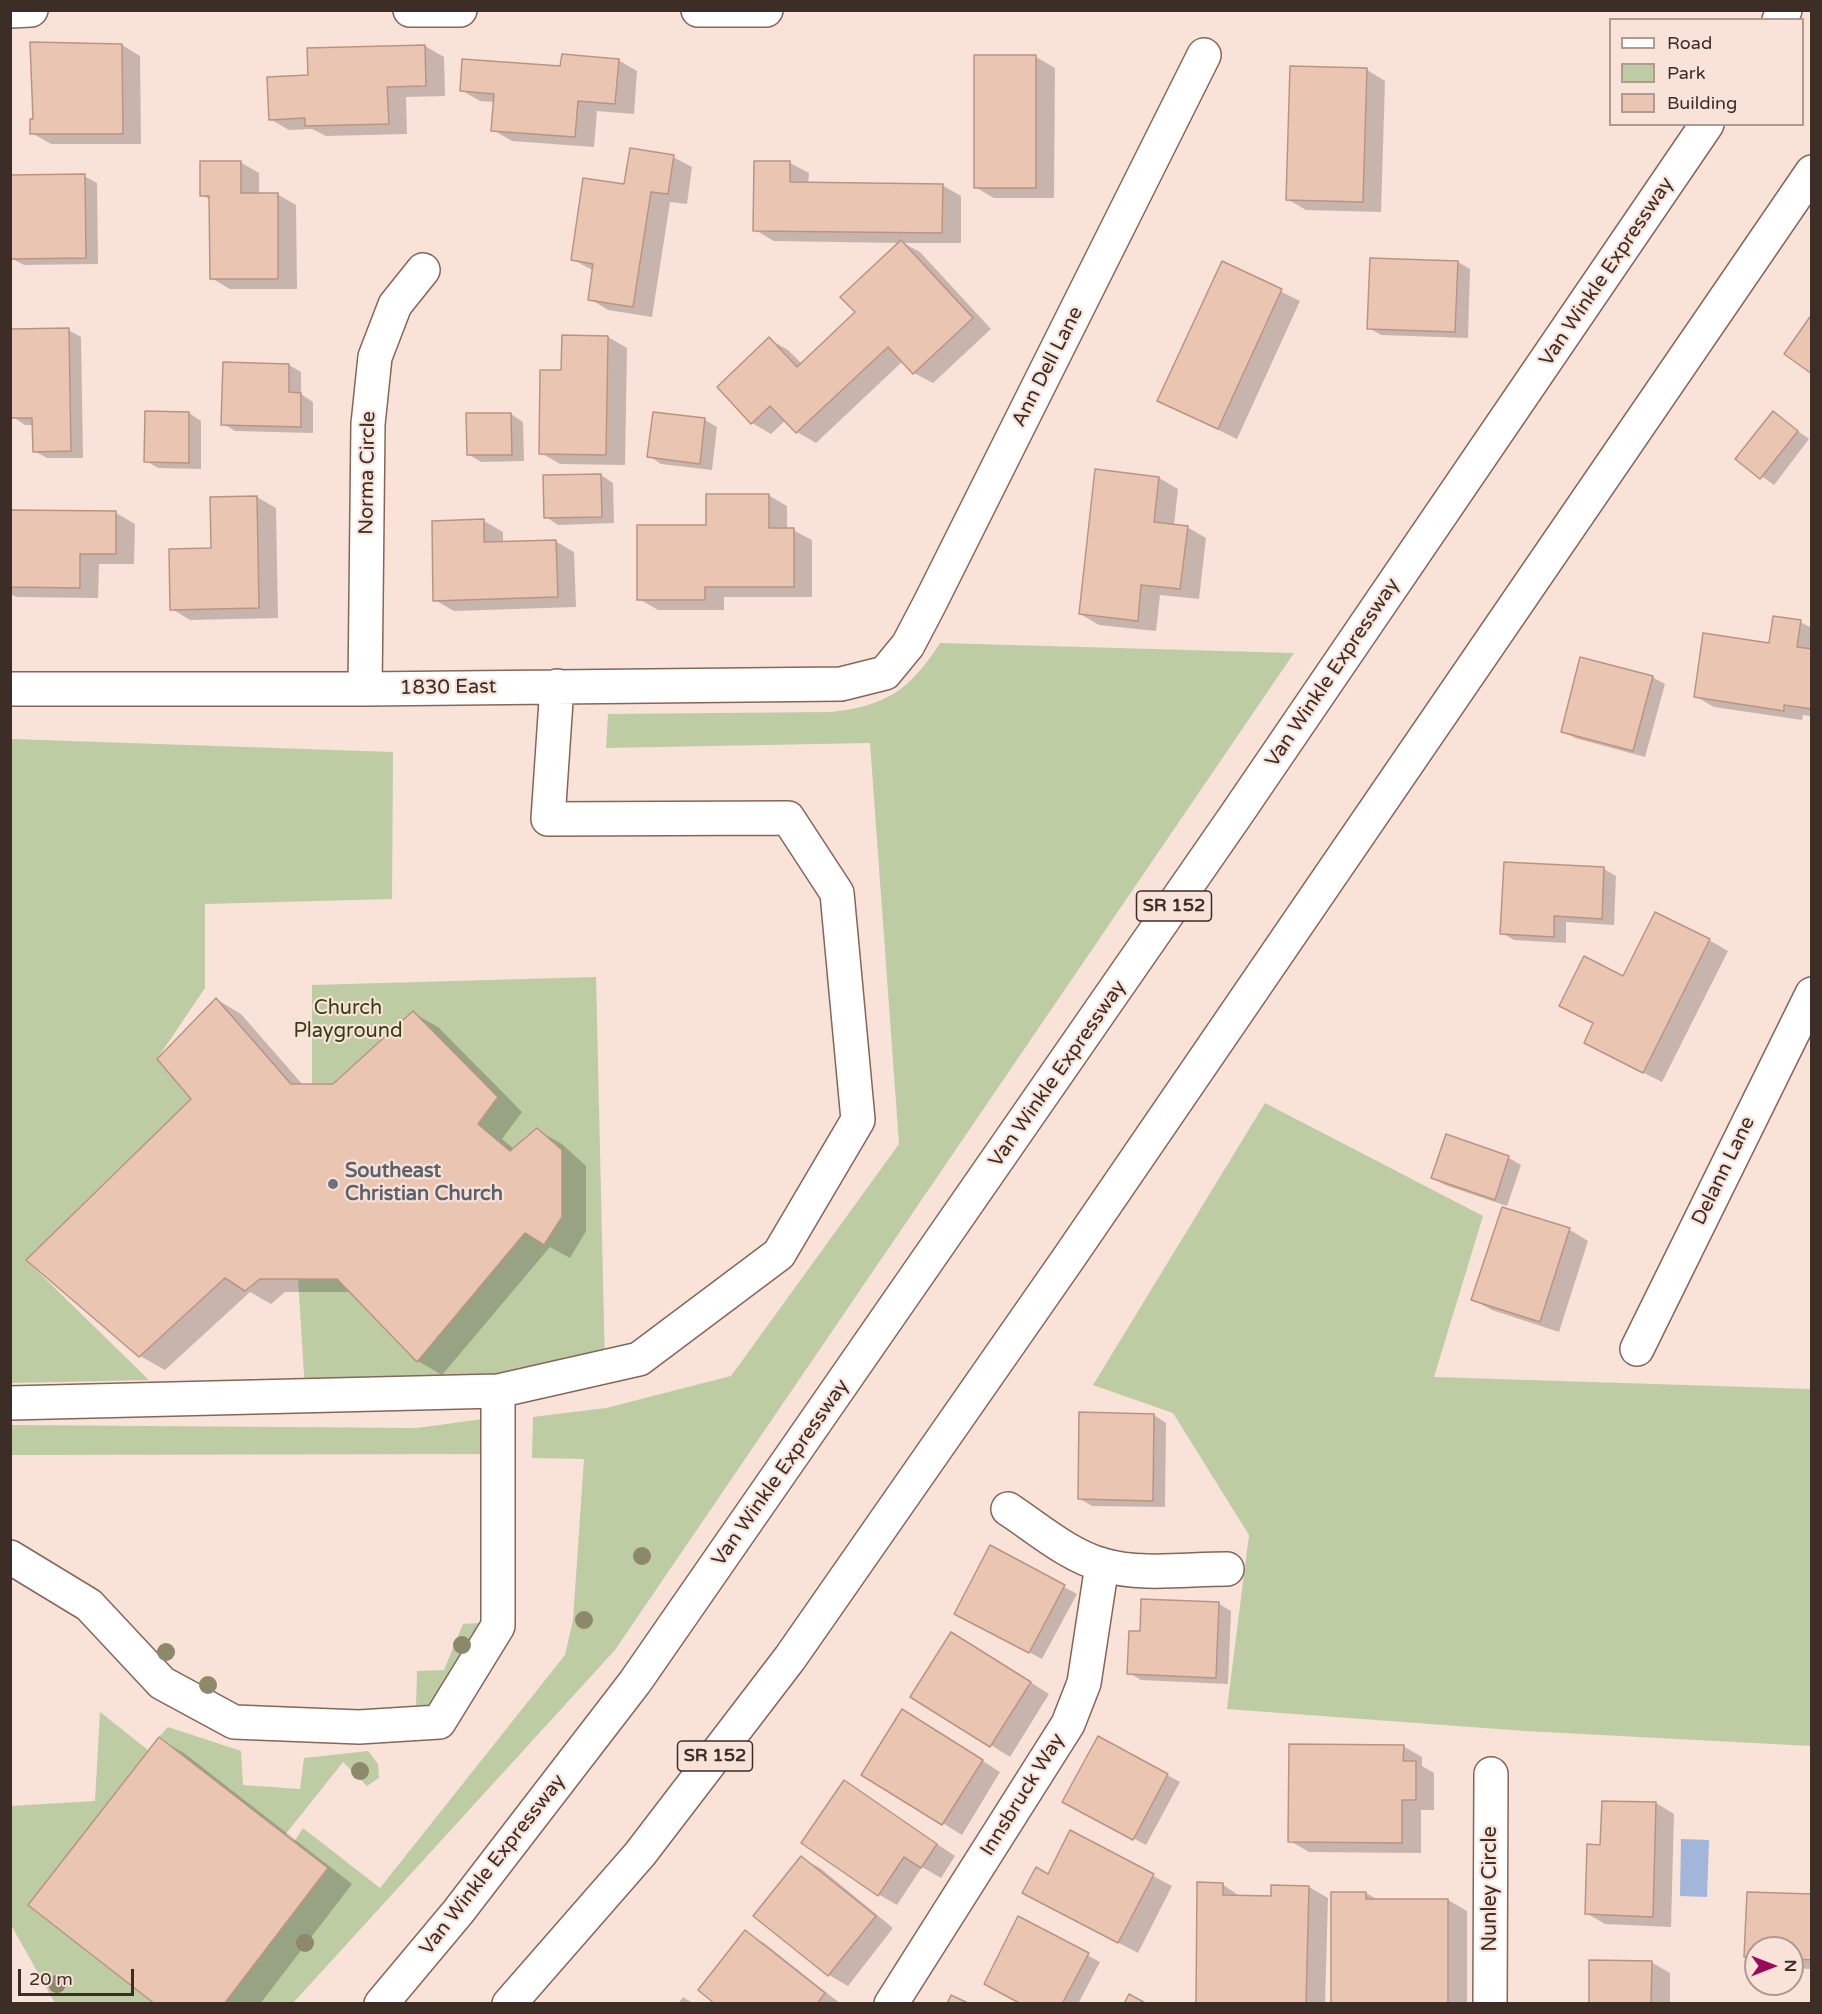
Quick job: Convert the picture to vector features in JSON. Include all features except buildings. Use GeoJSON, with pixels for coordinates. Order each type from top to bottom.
{"type":"FeatureCollection","features":[{"type":"Feature","properties":{"kind":"main road"},"geometry":{"type":"LineString","coordinates":[[10,11],[31,10]]}},
{"type":"Feature","properties":{"kind":"main road"},"geometry":{"type":"LineString","coordinates":[[410,10],[460,10]]}},
{"type":"Feature","properties":{"kind":"main road"},"geometry":{"type":"LineString","coordinates":[[698,10],[766,10]]}},
{"type":"Feature","properties":{"kind":"main road","name":"Ann Dell Lane"},"geometry":{"type":"LineString","coordinates":[[885,673],[908,645],[925,614],[1204,55]]}},
{"type":"Feature","properties":{"kind":"main road","name":"Van Winkle Expressway"},"geometry":{"type":"LineString","coordinates":[[381,2004],[458,1912],[635,1682],[1236,815],[1706,126]]}},
{"type":"Feature","properties":{"kind":"main road","name":"SR 152"},"geometry":{"type":"LineString","coordinates":[[509,2004],[640,1854],[790,1658],[1068,1259],[1812,172]]}},
{"type":"Feature","properties":{"kind":"main road","name":"Norma Circle"},"geometry":{"type":"LineString","coordinates":[[365,689],[368,424],[375,357],[395,306],[423,270]]}},
{"type":"Feature","properties":{"kind":"main road","name":"1830 East"},"geometry":{"type":"LineString","coordinates":[[10,689],[365,689],[841,684],[885,673]]}},
{"type":"Feature","properties":{"kind":"main road"},"geometry":{"type":"LineString","coordinates":[[10,1403],[498,1391],[639,1359],[779,1254],[858,1120],[837,893],[788,818],[548,819],[557,686]]}},
{"type":"Feature","properties":{"kind":"main road","name":"Delann Lane"},"geometry":{"type":"LineString","coordinates":[[1637,1348],[1812,994]]}},
{"type":"Feature","properties":{"kind":"main road"},"geometry":{"type":"LineString","coordinates":[[10,1557],[89,1605],[162,1683],[234,1722],[359,1727],[439,1722],[498,1626],[498,1391]]}},
{"type":"Feature","properties":{"kind":"main road"},"geometry":{"type":"LineString","coordinates":[[1008,1509],[1075,1553],[1102,1565],[1138,1570],[1227,1569]]}},
{"type":"Feature","properties":{"kind":"main road","name":"Innsbruck Way"},"geometry":{"type":"LineString","coordinates":[[891,2004],[1068,1724],[1084,1683],[1102,1565]]}},
{"type":"Feature","properties":{"kind":"main road","name":"Nunley Circle"},"geometry":{"type":"LineString","coordinates":[[1490,2004],[1491,1774]]}},
{"type":"Feature","properties":{"kind":"green space"},"geometry":{"type":"Polygon","coordinates":[[[940,643],[1294,653],[615,1650],[293,2003],[224,2004],[328,1869],[294,1842],[303,1828],[380,1888],[565,1655],[573,1620],[584,1459],[532,1458],[533,1417],[606,1408],[731,1376],[899,1144],[870,743],[606,748],[608,714],[831,712],[850,709],[882,700],[895,693],[918,673],[940,643]]]}},
{"type":"Feature","properties":{"kind":"green space"},"geometry":{"type":"Polygon","coordinates":[[[11,739],[393,752],[392,899],[205,904],[205,988],[157,1059],[191,1099],[26,1260],[149,1380],[11,1383],[11,739]]]}},
{"type":"Feature","properties":{"kind":"green space","name":"Church Playground"},"geometry":{"type":"Polygon","coordinates":[[[596,977],[605,1367],[305,1390],[298,1279],[337,1279],[417,1362],[525,1233],[544,1245],[562,1217],[562,1150],[537,1128],[510,1151],[478,1124],[498,1097],[413,1012],[333,1084],[312,1084],[312,985],[596,977]]]}},
{"type":"Feature","properties":{"kind":"green space"},"geometry":{"type":"Polygon","coordinates":[[[1265,1103],[1483,1216],[1434,1377],[1811,1389],[1811,1746],[1525,1731],[1227,1709],[1249,1535],[1173,1413],[1093,1385],[1265,1103]]]}},
{"type":"Feature","properties":{"kind":"green space"},"geometry":{"type":"Polygon","coordinates":[[[490,1418],[489,1454],[11,1455],[11,1425],[417,1428],[490,1418]]]}},
{"type":"Feature","properties":{"kind":"green space"},"geometry":{"type":"Polygon","coordinates":[[[480,1623],[482,1636],[428,1710],[416,1707],[417,1671],[444,1670],[463,1624],[480,1623]]]}},
{"type":"Feature","properties":{"kind":"green space"},"geometry":{"type":"Polygon","coordinates":[[[100,1712],[148,1750],[29,1905],[155,2003],[55,2003],[11,1925],[10,1806],[95,1801],[100,1712]]]}},
{"type":"Feature","properties":{"kind":"green space"},"geometry":{"type":"Polygon","coordinates":[[[168,1727],[241,1751],[243,1785],[300,1789],[304,1758],[368,1751],[378,1764],[379,1778],[367,1786],[343,1762],[285,1835],[159,1737],[168,1727]]]}},
{"type":"Feature","properties":{"kind":"water"},"geometry":{"type":"Polygon","coordinates":[[[1681,1839],[1709,1840],[1707,1897],[1680,1896],[1681,1839]]]}},
{"type":"Feature","properties":{"kind":"place","name":"Southeast Christian Church"},"geometry":{"type":"Point","coordinates":[333,1184]}}]}
